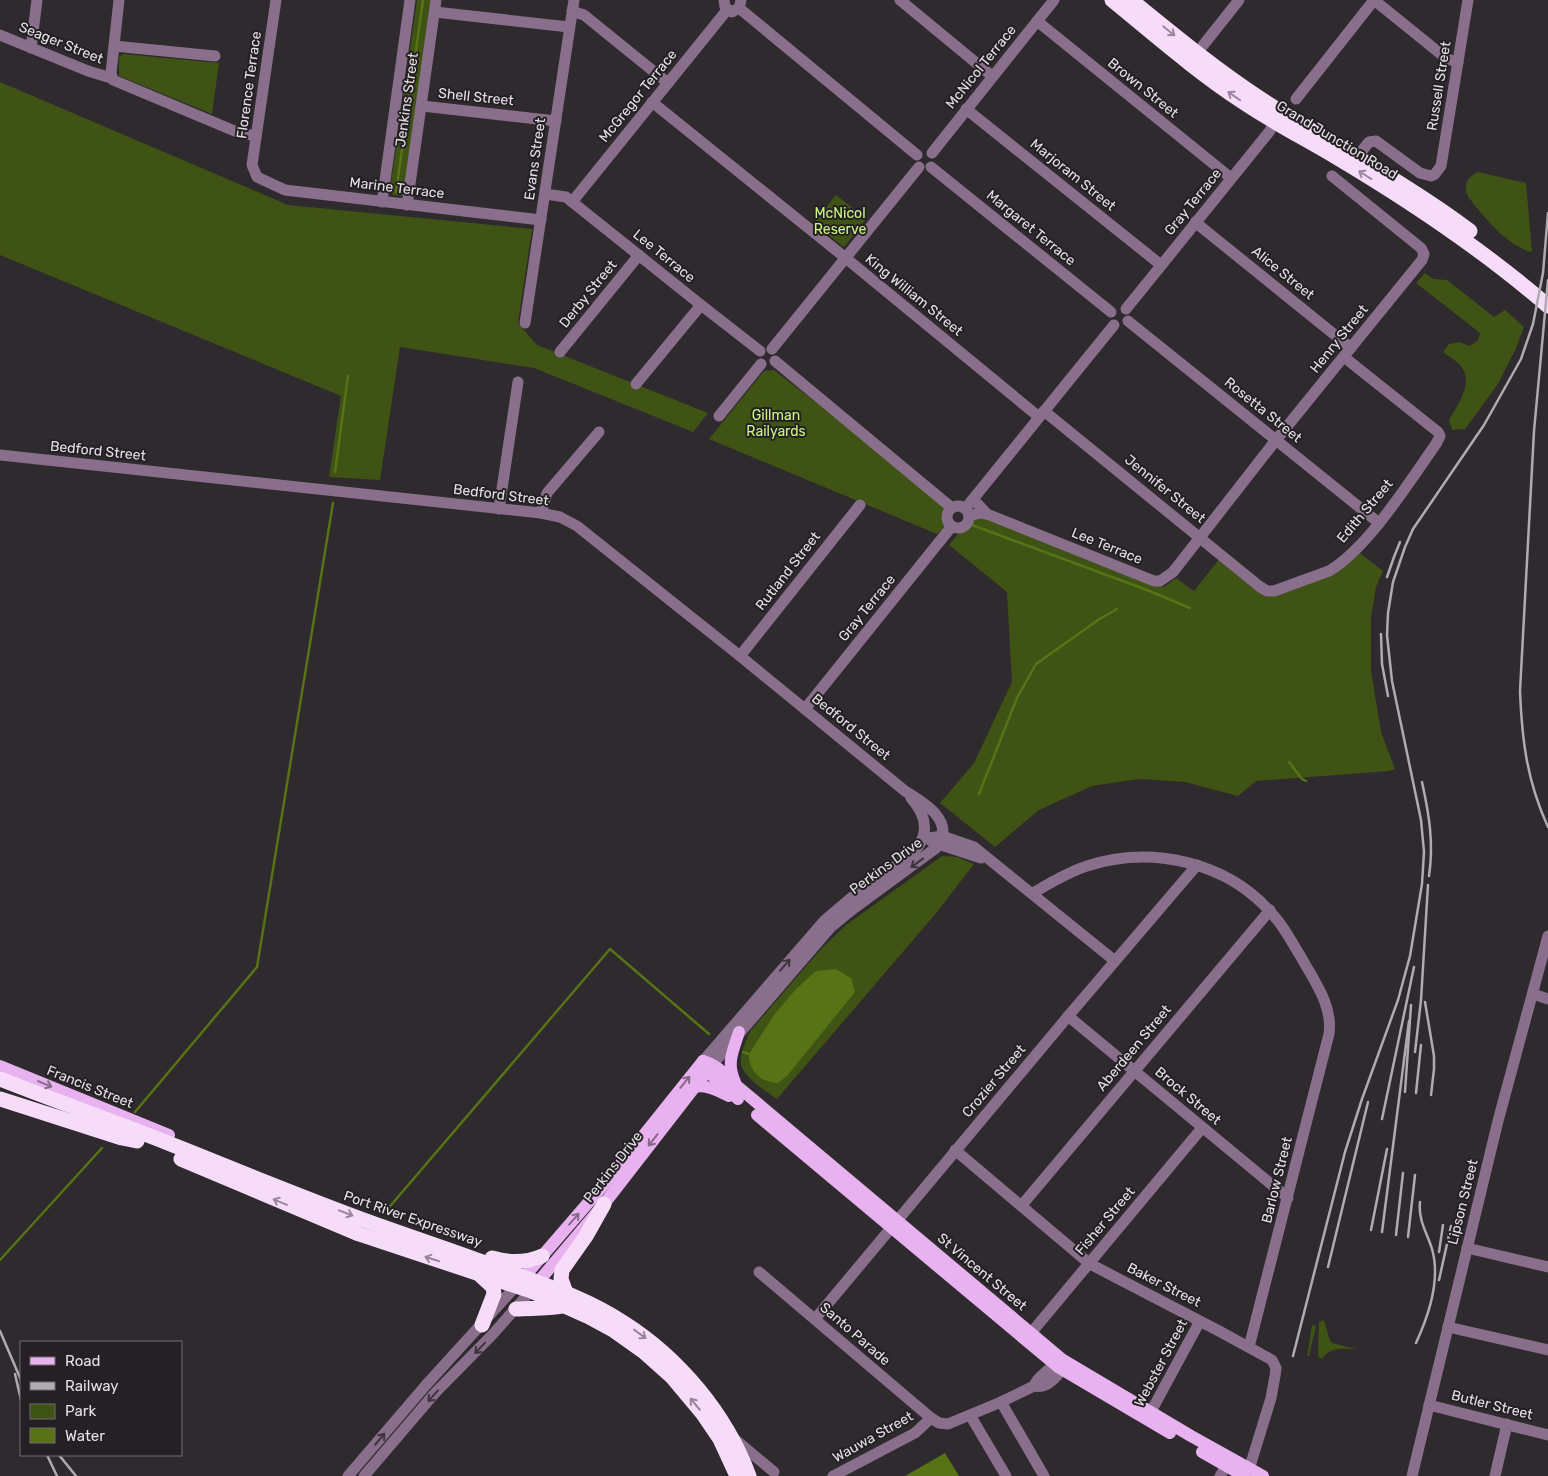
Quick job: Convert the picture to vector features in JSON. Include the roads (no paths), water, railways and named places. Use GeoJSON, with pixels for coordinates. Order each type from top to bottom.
{"type":"FeatureCollection","features":[{"type":"Feature","properties":{"kind":"highway","name":"Grand Junction Road"},"geometry":{"type":"LineString","coordinates":[[1112,0],[1200,72],[1243,102],[1278,117],[1357,157],[1445,212],[1501,254],[1548,306]]}},
{"type":"Feature","properties":{"kind":"highway","name":"Grand Junction Road"},"geometry":{"type":"LineString","coordinates":[[1131,0],[1278,117],[1331,154],[1438,221],[1530,284],[1548,294]]}},
{"type":"Feature","properties":{"kind":"highway","name":"Port River Expressway"},"geometry":{"type":"LineString","coordinates":[[0,1079],[371,1223],[435,1245],[565,1299],[599,1308],[625,1323],[650,1342],[683,1372],[703,1394],[731,1436],[749,1476]]}},
{"type":"Feature","properties":{"kind":"highway","name":"Port River Expressway"},"geometry":{"type":"LineString","coordinates":[[0,1089],[137,1141],[333,1224],[387,1244],[479,1274],[520,1281]]}},
{"type":"Feature","properties":{"kind":"highway"},"geometry":{"type":"LineString","coordinates":[[0,1099],[122,1138],[137,1141]]}},
{"type":"Feature","properties":{"kind":"highway"},"geometry":{"type":"LineString","coordinates":[[169,1135],[242,1167],[268,1183]]}},
{"type":"Feature","properties":{"kind":"highway"},"geometry":{"type":"LineString","coordinates":[[516,1310],[537,1307],[551,1309],[565,1299],[561,1279],[562,1270],[586,1236],[604,1204]]}},
{"type":"Feature","properties":{"kind":"highway"},"geometry":{"type":"LineString","coordinates":[[435,1245],[448,1245],[502,1261],[527,1261],[542,1256]]}},
{"type":"Feature","properties":{"kind":"highway"},"geometry":{"type":"LineString","coordinates":[[479,1274],[493,1287],[494,1294],[481,1326]]}},
{"type":"Feature","properties":{"kind":"highway","name":"Port River Expressway"},"geometry":{"type":"LineString","coordinates":[[565,1299],[644,1352],[672,1377],[703,1414],[720,1439],[738,1476]]}},
{"type":"Feature","properties":{"kind":"main road"},"geometry":{"type":"LineString","coordinates":[[694,1087],[704,1086],[730,1096],[735,1091],[730,1064],[739,1032]]}},
{"type":"Feature","properties":{"kind":"main road","name":"Francis Street"},"geometry":{"type":"LineString","coordinates":[[0,1066],[169,1135]]}},
{"type":"Feature","properties":{"kind":"main road","name":"Perkins Drive"},"geometry":{"type":"LineString","coordinates":[[535,1287],[604,1204],[708,1066]]}},
{"type":"Feature","properties":{"kind":"main road","name":"Perkins Drive"},"geometry":{"type":"LineString","coordinates":[[520,1281],[708,1066]]}},
{"type":"Feature","properties":{"kind":"main road","name":"St Vincent Street"},"geometry":{"type":"LineString","coordinates":[[708,1066],[735,1091],[1061,1363],[1149,1415],[1191,1436],[1248,1474]]}},
{"type":"Feature","properties":{"kind":"main road","name":"St Vincent Street"},"geometry":{"type":"LineString","coordinates":[[894,1224],[1031,1333],[1061,1363]]}},
{"type":"Feature","properties":{"kind":"main road","name":"St Vincent Street"},"geometry":{"type":"LineString","coordinates":[[1149,1415],[1223,1471],[1264,1476]]}},
{"type":"Feature","properties":{"kind":"street"},"geometry":{"type":"LineString","coordinates":[[31,48],[38,0]]}},
{"type":"Feature","properties":{"kind":"street"},"geometry":{"type":"LineString","coordinates":[[111,78],[119,0]]}},
{"type":"Feature","properties":{"kind":"street","name":"Florence Terrace"},"geometry":{"type":"LineString","coordinates":[[254,173],[252,165],[276,0]]}},
{"type":"Feature","properties":{"kind":"street","name":"Jenkins Street"},"geometry":{"type":"LineString","coordinates":[[382,202],[410,0]]}},
{"type":"Feature","properties":{"kind":"street"},"geometry":{"type":"LineString","coordinates":[[900,0],[992,76]]}},
{"type":"Feature","properties":{"kind":"street","name":"McNicol Terrace"},"geometry":{"type":"LineString","coordinates":[[932,153],[1054,0]]}},
{"type":"Feature","properties":{"kind":"street"},"geometry":{"type":"LineString","coordinates":[[1197,53],[1238,0]]}},
{"type":"Feature","properties":{"kind":"street"},"geometry":{"type":"LineString","coordinates":[[1296,99],[1374,0],[1447,59],[1458,62]]}},
{"type":"Feature","properties":{"kind":"street","name":"Russell Street"},"geometry":{"type":"LineString","coordinates":[[1357,157],[1369,142],[1376,141],[1420,173],[1431,176],[1441,166],[1468,0]]}},
{"type":"Feature","properties":{"kind":"street"},"geometry":{"type":"LineString","coordinates":[[726,5],[732,12],[740,4],[917,155]]}},
{"type":"Feature","properties":{"kind":"street","name":"McGregor Terrace"},"geometry":{"type":"LineString","coordinates":[[572,202],[668,83],[726,5]]}},
{"type":"Feature","properties":{"kind":"street"},"geometry":{"type":"LineString","coordinates":[[436,6],[569,27]]}},
{"type":"Feature","properties":{"kind":"street","name":"Jenkins Street"},"geometry":{"type":"LineString","coordinates":[[407,205],[436,6]]}},
{"type":"Feature","properties":{"kind":"street"},"geometry":{"type":"LineString","coordinates":[[573,6],[668,83]]}},
{"type":"Feature","properties":{"kind":"street","name":"Evans Street"},"geometry":{"type":"LineString","coordinates":[[525,323],[573,6]]}},
{"type":"Feature","properties":{"kind":"street","name":"Brown Street"},"geometry":{"type":"LineString","coordinates":[[1037,21],[1231,178]]}},
{"type":"Feature","properties":{"kind":"street","name":"Seager Street"},"geometry":{"type":"LineString","coordinates":[[0,35],[88,71],[111,78],[237,132],[256,136]]}},
{"type":"Feature","properties":{"kind":"street"},"geometry":{"type":"LineString","coordinates":[[114,46],[215,56]]}},
{"type":"Feature","properties":{"kind":"street","name":"King William Street"},"geometry":{"type":"LineString","coordinates":[[652,102],[1042,414]]}},
{"type":"Feature","properties":{"kind":"street","name":"Shell Street"},"geometry":{"type":"LineString","coordinates":[[422,106],[556,121]]}},
{"type":"Feature","properties":{"kind":"street","name":"Marjoram Street"},"geometry":{"type":"LineString","coordinates":[[966,109],[1161,265]]}},
{"type":"Feature","properties":{"kind":"street","name":"Gray Terrace"},"geometry":{"type":"LineString","coordinates":[[1126,309],[1269,132],[1278,117]]}},
{"type":"Feature","properties":{"kind":"street"},"geometry":{"type":"LineString","coordinates":[[922,151],[932,153],[934,162],[931,167],[926,169],[919,167],[916,161],[917,155],[922,151]]}},
{"type":"Feature","properties":{"kind":"street"},"geometry":{"type":"LineString","coordinates":[[772,350],[919,167]]}},
{"type":"Feature","properties":{"kind":"street","name":"Margaret Terrace"},"geometry":{"type":"LineString","coordinates":[[931,167],[1111,312]]}},
{"type":"Feature","properties":{"kind":"street","name":"Marine Terrace"},"geometry":{"type":"LineString","coordinates":[[254,173],[262,180],[285,190],[542,220]]}},
{"type":"Feature","properties":{"kind":"street","name":"Henry Street"},"geometry":{"type":"LineString","coordinates":[[1201,538],[1276,440],[1422,260],[1424,254],[1421,248],[1332,176]]}},
{"type":"Feature","properties":{"kind":"street","name":"Lee Terrace"},"geometry":{"type":"LineString","coordinates":[[545,194],[566,197],[700,305],[760,350]]}},
{"type":"Feature","properties":{"kind":"street","name":"Alice Street"},"geometry":{"type":"LineString","coordinates":[[1196,222],[1351,348]]}},
{"type":"Feature","properties":{"kind":"street","name":"Derby Street"},"geometry":{"type":"LineString","coordinates":[[560,352],[638,255]]}},
{"type":"Feature","properties":{"kind":"street"},"geometry":{"type":"LineString","coordinates":[[636,384],[700,305]]}},
{"type":"Feature","properties":{"kind":"street"},"geometry":{"type":"LineString","coordinates":[[1116,308],[1126,309],[1129,314],[1128,321],[1123,326],[1114,325],[1110,319],[1111,312],[1116,308]]}},
{"type":"Feature","properties":{"kind":"street","name":"Rosetta Street"},"geometry":{"type":"LineString","coordinates":[[1128,321],[1379,522]]}},
{"type":"Feature","properties":{"kind":"street"},"geometry":{"type":"LineString","coordinates":[[952,508],[948,519],[952,526],[957,528],[965,526],[968,521],[967,512],[974,498],[1114,325]]}},
{"type":"Feature","properties":{"kind":"street"},"geometry":{"type":"LineString","coordinates":[[768,348],[776,354],[775,361],[769,366],[760,364],[758,356],[760,350],[768,348]]}},
{"type":"Feature","properties":{"kind":"street","name":"Edith Street"},"geometry":{"type":"LineString","coordinates":[[1267,590],[1274,591],[1329,571],[1360,545],[1379,522],[1440,436],[1438,432],[1344,357]]}},
{"type":"Feature","properties":{"kind":"street"},"geometry":{"type":"LineString","coordinates":[[775,361],[952,508],[960,507],[967,512]]}},
{"type":"Feature","properties":{"kind":"street"},"geometry":{"type":"LineString","coordinates":[[719,416],[760,364]]}},
{"type":"Feature","properties":{"kind":"street"},"geometry":{"type":"LineString","coordinates":[[499,509],[518,382]]}},
{"type":"Feature","properties":{"kind":"street","name":"Jennifer Street"},"geometry":{"type":"LineString","coordinates":[[1042,414],[1201,538],[1259,586],[1267,590]]}},
{"type":"Feature","properties":{"kind":"street"},"geometry":{"type":"LineString","coordinates":[[541,513],[547,494],[599,432]]}},
{"type":"Feature","properties":{"kind":"street","name":"Bedford Street"},"geometry":{"type":"LineString","coordinates":[[0,455],[541,513],[560,517],[578,526],[905,791]]}},
{"type":"Feature","properties":{"kind":"street","name":"Lee Terrace"},"geometry":{"type":"LineString","coordinates":[[974,498],[988,514]]}},
{"type":"Feature","properties":{"kind":"street","name":"Rutland Street"},"geometry":{"type":"LineString","coordinates":[[740,656],[860,505]]}},
{"type":"Feature","properties":{"kind":"street","name":"Lee Terrace"},"geometry":{"type":"LineString","coordinates":[[967,512],[988,514],[1154,581],[1160,581],[1173,572],[1201,538]]}},
{"type":"Feature","properties":{"kind":"street","name":"Gray Terrace"},"geometry":{"type":"LineString","coordinates":[[805,709],[952,526]]}},
{"type":"Feature","properties":{"kind":"street","name":"Perkins Drive"},"geometry":{"type":"LineString","coordinates":[[708,1066],[824,921],[851,898],[911,854],[923,839],[925,826],[922,813],[905,791]]}},
{"type":"Feature","properties":{"kind":"street","name":"Perkins Drive"},"geometry":{"type":"LineString","coordinates":[[708,1066],[836,923],[925,857],[941,840],[943,826],[938,816],[924,803],[905,791]]}},
{"type":"Feature","properties":{"kind":"street"},"geometry":{"type":"LineString","coordinates":[[923,839],[941,840],[974,847],[1115,961]]}},
{"type":"Feature","properties":{"kind":"street"},"geometry":{"type":"LineString","coordinates":[[1033,893],[1075,871],[1108,860],[1152,856],[1197,865],[1232,880],[1270,910]]}},
{"type":"Feature","properties":{"kind":"street","name":"Crozier Street"},"geometry":{"type":"LineString","coordinates":[[815,1319],[955,1150],[1197,865]]}},
{"type":"Feature","properties":{"kind":"street","name":"Barlow Street"},"geometry":{"type":"LineString","coordinates":[[1249,1347],[1329,1034],[1330,1020],[1326,1004],[1318,986],[1280,923],[1270,910]]}},
{"type":"Feature","properties":{"kind":"street","name":"Aberdeen Street"},"geometry":{"type":"LineString","coordinates":[[1022,1205],[1270,910]]}},
{"type":"Feature","properties":{"kind":"street","name":"Lipson Street"},"geometry":{"type":"LineString","coordinates":[[1412,1476],[1498,1121],[1548,936]]}},
{"type":"Feature","properties":{"kind":"street"},"geometry":{"type":"LineString","coordinates":[[1533,994],[1548,999]]}},
{"type":"Feature","properties":{"kind":"street","name":"Brock Street"},"geometry":{"type":"LineString","coordinates":[[1068,1016],[1288,1198]]}},
{"type":"Feature","properties":{"kind":"street","name":"Fisher Street"},"geometry":{"type":"LineString","coordinates":[[1031,1333],[1202,1128]]}},
{"type":"Feature","properties":{"kind":"street","name":"Baker Street"},"geometry":{"type":"LineString","coordinates":[[955,1150],[1090,1264],[1272,1360],[1276,1368],[1271,1398],[1248,1474]]}},
{"type":"Feature","properties":{"kind":"street"},"geometry":{"type":"LineString","coordinates":[[1467,1248],[1548,1267]]}},
{"type":"Feature","properties":{"kind":"street","name":"Santo Parade"},"geometry":{"type":"LineString","coordinates":[[759,1272],[931,1418]]}},
{"type":"Feature","properties":{"kind":"street","name":"Perkins Drive"},"geometry":{"type":"LineString","coordinates":[[348,1476],[426,1385],[520,1281]]}},
{"type":"Feature","properties":{"kind":"street","name":"Perkins Drive"},"geometry":{"type":"LineString","coordinates":[[364,1476],[436,1393],[516,1310],[535,1287]]}},
{"type":"Feature","properties":{"kind":"street","name":"Webster Street"},"geometry":{"type":"LineString","coordinates":[[1149,1415],[1200,1321]]}},
{"type":"Feature","properties":{"kind":"street"},"geometry":{"type":"LineString","coordinates":[[1448,1327],[1548,1350]]}},
{"type":"Feature","properties":{"kind":"street","name":"Wauwa Street"},"geometry":{"type":"LineString","coordinates":[[833,1476],[916,1433],[931,1418],[939,1423],[948,1424],[1034,1386],[1039,1387],[1053,1380],[1060,1372],[1061,1363]]}},
{"type":"Feature","properties":{"kind":"street"},"geometry":{"type":"LineString","coordinates":[[1000,1402],[1044,1476]]}},
{"type":"Feature","properties":{"kind":"street","name":"Butler Street"},"geometry":{"type":"LineString","coordinates":[[1429,1405],[1548,1435]]}},
{"type":"Feature","properties":{"kind":"street"},"geometry":{"type":"LineString","coordinates":[[970,1414],[1006,1476]]}},
{"type":"Feature","properties":{"kind":"street"},"geometry":{"type":"LineString","coordinates":[[1495,1476],[1507,1424]]}},
{"type":"Feature","properties":{"kind":"street"},"geometry":{"type":"LineString","coordinates":[[731,1436],[774,1472]]}},
{"type":"Feature","properties":{"kind":"water"},"geometry":{"type":"Polygon","coordinates":[[[836,969],[851,978],[855,992],[787,1076],[778,1083],[767,1081],[757,1075],[751,1066],[749,1054],[774,1015],[795,990],[816,971],[836,969]]]}},
{"type":"Feature","properties":{"kind":"water"},"geometry":{"type":"Polygon","coordinates":[[[945,1453],[959,1476],[905,1476],[945,1453]]]}},
{"type":"Feature","properties":{"kind":"waterway"},"geometry":{"type":"LineString","coordinates":[[396,192],[423,0]]}},
{"type":"Feature","properties":{"kind":"waterway"},"geometry":{"type":"LineString","coordinates":[[335,472],[348,376]]}},
{"type":"Feature","properties":{"kind":"waterway"},"geometry":{"type":"LineString","coordinates":[[135,1112],[257,967],[333,503]]}},
{"type":"Feature","properties":{"kind":"waterway"},"geometry":{"type":"LineString","coordinates":[[972,525],[1147,590],[1190,608]]}},
{"type":"Feature","properties":{"kind":"waterway"},"geometry":{"type":"LineString","coordinates":[[979,794],[1017,698],[1036,664],[1098,620],[1117,609]]}},
{"type":"Feature","properties":{"kind":"waterway"},"geometry":{"type":"LineString","coordinates":[[1289,762],[1302,779],[1306,781]]}},
{"type":"Feature","properties":{"kind":"waterway"},"geometry":{"type":"LineString","coordinates":[[386,1211],[610,949],[709,1034]]}},
{"type":"Feature","properties":{"kind":"waterway"},"geometry":{"type":"LineString","coordinates":[[743,1052],[749,1054]]}},
{"type":"Feature","properties":{"kind":"waterway"},"geometry":{"type":"LineString","coordinates":[[0,1260],[102,1148]]}},
{"type":"Feature","properties":{"kind":"railway"},"geometry":{"type":"LineString","coordinates":[[1293,1356],[1345,1152],[1398,1000],[1410,956],[1422,884],[1424,852],[1421,820],[1392,681],[1387,635],[1393,582],[1413,529],[1484,425],[1521,359],[1533,324],[1543,273],[1548,213]]}},
{"type":"Feature","properties":{"kind":"railway"},"geometry":{"type":"LineString","coordinates":[[1548,280],[1534,431],[1520,691],[1522,727],[1530,777],[1548,827]]}},
{"type":"Feature","properties":{"kind":"railway"},"geometry":{"type":"LineString","coordinates":[[1387,577],[1400,542]]}},
{"type":"Feature","properties":{"kind":"railway"},"geometry":{"type":"LineString","coordinates":[[1381,634],[1382,664],[1388,696]]}},
{"type":"Feature","properties":{"kind":"railway"},"geometry":{"type":"LineString","coordinates":[[1422,782],[1430,829],[1429,876]]}},
{"type":"Feature","properties":{"kind":"railway"},"geometry":{"type":"LineString","coordinates":[[1415,1052],[1421,1000],[1428,885]]}},
{"type":"Feature","properties":{"kind":"railway"},"geometry":{"type":"LineString","coordinates":[[1382,1119],[1414,967]]}},
{"type":"Feature","properties":{"kind":"railway"},"geometry":{"type":"LineString","coordinates":[[1425,1002],[1434,1056],[1431,1095]]}},
{"type":"Feature","properties":{"kind":"railway"},"geometry":{"type":"LineString","coordinates":[[1405,1092],[1411,1005]]}},
{"type":"Feature","properties":{"kind":"railway"},"geometry":{"type":"LineString","coordinates":[[1382,1232],[1409,1021]]}},
{"type":"Feature","properties":{"kind":"railway"},"geometry":{"type":"LineString","coordinates":[[1416,1093],[1421,1045]]}},
{"type":"Feature","properties":{"kind":"railway"},"geometry":{"type":"LineString","coordinates":[[1328,1267],[1368,1102]]}},
{"type":"Feature","properties":{"kind":"railway"},"geometry":{"type":"LineString","coordinates":[[1371,1230],[1387,1149]]}},
{"type":"Feature","properties":{"kind":"railway"},"geometry":{"type":"LineString","coordinates":[[1396,1235],[1403,1173]]}},
{"type":"Feature","properties":{"kind":"railway"},"geometry":{"type":"LineString","coordinates":[[1408,1237],[1415,1175]]}},
{"type":"Feature","properties":{"kind":"railway"},"geometry":{"type":"LineString","coordinates":[[1416,1343],[1429,1309],[1435,1273],[1432,1249],[1420,1215],[1420,1202]]}},
{"type":"Feature","properties":{"kind":"railway"},"geometry":{"type":"LineString","coordinates":[[1439,1252],[1443,1225]]}},
{"type":"Feature","properties":{"kind":"railway"},"geometry":{"type":"LineString","coordinates":[[1439,1280],[1451,1226]]}},
{"type":"Feature","properties":{"kind":"railway"},"geometry":{"type":"LineString","coordinates":[[0,1331],[20,1378]]}},
{"type":"Feature","properties":{"kind":"railway"},"geometry":{"type":"LineString","coordinates":[[15,1374],[20,1396]]}},
{"type":"Feature","properties":{"kind":"railway"},"geometry":{"type":"LineString","coordinates":[[47,1456],[57,1476]]}},
{"type":"Feature","properties":{"kind":"railway"},"geometry":{"type":"LineString","coordinates":[[60,1456],[76,1476]]}},
{"type":"Feature","properties":{"kind":"park label","name":"McNicol Reserve"},"geometry":{"type":"Point","coordinates":[840,222]}},
{"type":"Feature","properties":{"kind":"park label","name":"Gillman Railyards"},"geometry":{"type":"Point","coordinates":[776,424]}}]}
